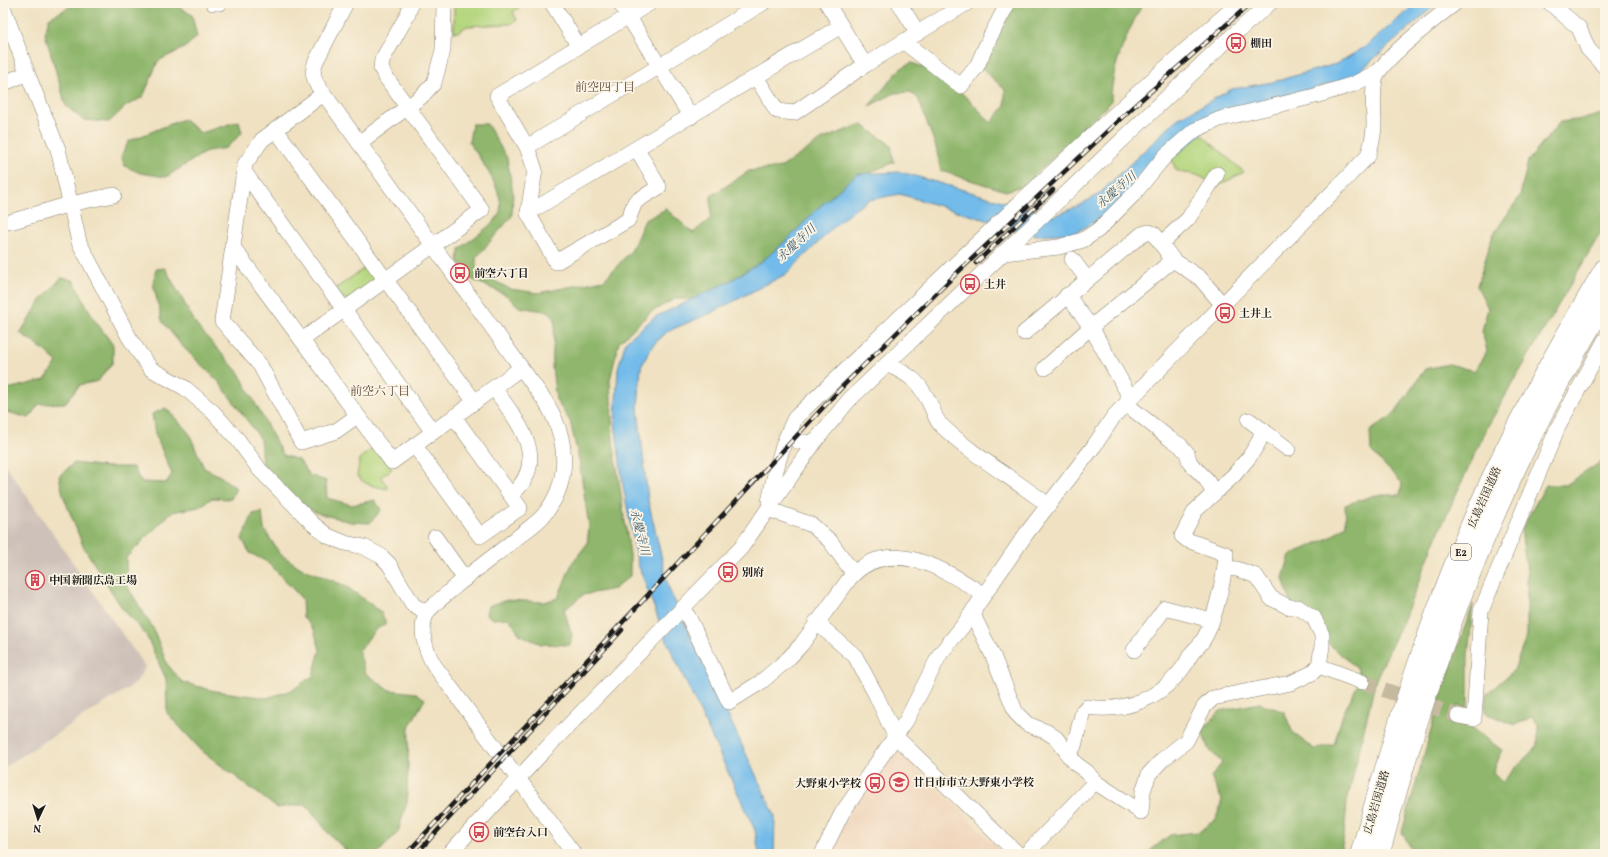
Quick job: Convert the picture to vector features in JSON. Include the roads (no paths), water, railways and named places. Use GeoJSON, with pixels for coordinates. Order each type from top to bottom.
{"type":"FeatureCollection","features":[{"type":"Feature","properties":{"kind":"highway","name":"広島岩国道路"},"geometry":{"type":"LineString","coordinates":[[1361,854],[1405,704],[1435,617],[1476,512],[1515,430],[1558,347],[1605,269]]}},
{"type":"Feature","properties":{"kind":"highway","name":"広島岩国道路"},"geometry":{"type":"LineString","coordinates":[[1379,854],[1420,711],[1450,625],[1487,532],[1531,434],[1572,357],[1605,301]]}},
{"type":"Feature","properties":{"kind":"street"},"geometry":{"type":"LineString","coordinates":[[213,3],[220,3]]}},
{"type":"Feature","properties":{"kind":"street"},"geometry":{"type":"LineString","coordinates":[[346,3],[315,63],[313,73],[316,82],[323,94],[554,413],[561,432],[564,462],[561,482],[553,502],[542,517],[465,578],[427,613],[424,622],[424,640],[430,657],[486,736],[574,854]]}},
{"type":"Feature","properties":{"kind":"street"},"geometry":{"type":"LineString","coordinates":[[302,340],[482,210],[406,108],[381,68],[382,60],[408,14],[411,3]]}},
{"type":"Feature","properties":{"kind":"street"},"geometry":{"type":"LineString","coordinates":[[359,143],[421,97],[434,83],[443,50],[444,3]]}},
{"type":"Feature","properties":{"kind":"street"},"geometry":{"type":"LineString","coordinates":[[552,3],[578,45]]}},
{"type":"Feature","properties":{"kind":"street"},"geometry":{"type":"LineString","coordinates":[[620,3],[691,117]]}},
{"type":"Feature","properties":{"kind":"street"},"geometry":{"type":"LineString","coordinates":[[637,149],[660,187],[635,202],[628,220],[556,262],[528,213],[535,170],[527,147],[497,96],[578,45],[650,3]]}},
{"type":"Feature","properties":{"kind":"street"},"geometry":{"type":"LineString","coordinates":[[527,147],[763,3]]}},
{"type":"Feature","properties":{"kind":"street"},"geometry":{"type":"LineString","coordinates":[[827,3],[865,65]]}},
{"type":"Feature","properties":{"kind":"street"},"geometry":{"type":"LineString","coordinates":[[899,3],[918,34]]}},
{"type":"Feature","properties":{"kind":"street"},"geometry":{"type":"LineString","coordinates":[[756,77],[777,111],[794,113],[865,65],[967,3]]}},
{"type":"Feature","properties":{"kind":"street"},"geometry":{"type":"LineString","coordinates":[[904,42],[962,86],[977,66],[1008,3]]}},
{"type":"Feature","properties":{"kind":"street"},"geometry":{"type":"LineString","coordinates":[[768,508],[780,453],[786,435],[795,418],[1009,211],[1173,60],[1239,3]]}},
{"type":"Feature","properties":{"kind":"street"},"geometry":{"type":"LineString","coordinates":[[449,854],[518,778],[656,634],[686,610],[741,548],[816,440],[849,400],[1223,44],[1270,3]]}},
{"type":"Feature","properties":{"kind":"street"},"geometry":{"type":"LineString","coordinates":[[1003,253],[1019,252],[1043,247],[1059,247],[1083,240],[1098,230],[1133,195],[1165,156],[1195,130],[1220,119],[1315,96],[1354,84],[1379,71],[1414,37],[1455,3]]}},
{"type":"Feature","properties":{"kind":"street"},"geometry":{"type":"LineString","coordinates":[[1550,3],[1579,28],[1588,49],[1605,67]]}},
{"type":"Feature","properties":{"kind":"street"},"geometry":{"type":"LineString","coordinates":[[3,7],[64,167],[70,204],[79,242],[129,337],[151,369],[185,388],[213,412],[238,440],[260,470],[313,524],[328,536],[345,543],[364,547],[381,556],[388,564],[413,604],[427,613]]}},
{"type":"Feature","properties":{"kind":"street"},"geometry":{"type":"LineString","coordinates":[[528,213],[841,26]]}},
{"type":"Feature","properties":{"kind":"street"},"geometry":{"type":"LineString","coordinates":[[822,854],[842,813],[895,736],[924,688],[940,654],[1114,416],[1368,156],[1373,136],[1374,97],[1376,79],[1379,71]]}},
{"type":"Feature","properties":{"kind":"street"},"geometry":{"type":"LineString","coordinates":[[3,84],[27,73]]}},
{"type":"Feature","properties":{"kind":"street"},"geometry":{"type":"LineString","coordinates":[[323,94],[262,140],[245,164],[245,173],[232,246],[222,321],[260,365],[301,442],[336,431],[357,416]]}},
{"type":"Feature","properties":{"kind":"street"},"geometry":{"type":"LineString","coordinates":[[276,130],[475,402]]}},
{"type":"Feature","properties":{"kind":"street"},"geometry":{"type":"LineString","coordinates":[[245,173],[433,432]]}},
{"type":"Feature","properties":{"kind":"street"},"geometry":{"type":"LineString","coordinates":[[1162,243],[1188,219],[1217,174]]}},
{"type":"Feature","properties":{"kind":"street"},"geometry":{"type":"LineString","coordinates":[[10,222],[70,204],[114,196]]}},
{"type":"Feature","properties":{"kind":"street"},"geometry":{"type":"LineString","coordinates":[[1024,333],[1067,295],[1142,234],[1149,232],[1154,234],[1162,243],[1173,260],[1200,278],[1222,304]]}},
{"type":"Feature","properties":{"kind":"street"},"geometry":{"type":"LineString","coordinates":[[232,246],[392,462],[521,368]]}},
{"type":"Feature","properties":{"kind":"street"},"geometry":{"type":"LineString","coordinates":[[1072,259],[1087,279]]}},
{"type":"Feature","properties":{"kind":"street"},"geometry":{"type":"LineString","coordinates":[[1045,368],[1091,327],[1173,260]]}},
{"type":"Feature","properties":{"kind":"street"},"geometry":{"type":"LineString","coordinates":[[1067,295],[1091,327],[1128,402],[1188,453],[1190,463],[1206,479],[1211,488]]}},
{"type":"Feature","properties":{"kind":"street"},"geometry":{"type":"LineString","coordinates":[[1458,716],[1474,719],[1481,611],[1558,427],[1605,340]]}},
{"type":"Feature","properties":{"kind":"street"},"geometry":{"type":"LineString","coordinates":[[886,364],[906,374],[918,383],[939,424],[994,468],[1019,483],[1048,505]]}},
{"type":"Feature","properties":{"kind":"street"},"geometry":{"type":"LineString","coordinates":[[494,388],[523,429],[529,447],[526,477],[521,486],[510,495]]}},
{"type":"Feature","properties":{"kind":"street"},"geometry":{"type":"LineString","coordinates":[[415,446],[480,536],[520,508],[454,417]]}},
{"type":"Feature","properties":{"kind":"street"},"geometry":{"type":"LineString","coordinates":[[795,418],[791,430],[797,441],[808,444],[816,440]]}},
{"type":"Feature","properties":{"kind":"street"},"geometry":{"type":"LineString","coordinates":[[1249,420],[1288,449]]}},
{"type":"Feature","properties":{"kind":"street"},"geometry":{"type":"LineString","coordinates":[[1068,755],[1074,746],[1083,710],[1087,706],[1109,709],[1128,706],[1161,692],[1185,665],[1190,655],[1202,642],[1211,620],[1225,568],[1226,554],[1187,540],[1182,536],[1195,511],[1250,456],[1258,443],[1263,430]]}},
{"type":"Feature","properties":{"kind":"street"},"geometry":{"type":"LineString","coordinates":[[768,508],[812,525],[830,541],[854,574]]}},
{"type":"Feature","properties":{"kind":"street"},"geometry":{"type":"LineString","coordinates":[[435,537],[465,578]]}},
{"type":"Feature","properties":{"kind":"street"},"geometry":{"type":"LineString","coordinates":[[686,610],[730,702],[775,671],[801,645],[816,622],[854,574],[870,563],[897,557],[910,558],[957,578],[984,595]]}},
{"type":"Feature","properties":{"kind":"street"},"geometry":{"type":"LineString","coordinates":[[974,608],[975,619],[993,656],[1016,713],[1027,724],[1047,732],[1056,738],[1068,755],[1095,782],[1141,812],[1143,791],[1149,774],[1162,760],[1186,741],[1204,707],[1213,698],[1291,683],[1312,673],[1320,666],[1322,658],[1322,635],[1314,618],[1298,607],[1289,607],[1271,598],[1256,576],[1237,569],[1225,568]]}},
{"type":"Feature","properties":{"kind":"street"},"geometry":{"type":"LineString","coordinates":[[1134,650],[1165,608],[1211,620]]}},
{"type":"Feature","properties":{"kind":"street"},"geometry":{"type":"LineString","coordinates":[[816,622],[855,656],[895,736],[1018,854]]}},
{"type":"Feature","properties":{"kind":"street"},"geometry":{"type":"LineString","coordinates":[[1320,666],[1362,682]]}},
{"type":"Feature","properties":{"kind":"street"},"geometry":{"type":"LineString","coordinates":[[1026,854],[1095,782]]}},
{"type":"Feature","properties":{"kind":"water","name":"永慶寺川"},"geometry":{"type":"Polygon","coordinates":[[[1417,3],[1438,3],[1353,77],[1271,102],[1231,109],[1104,216],[1075,233],[1036,235],[900,194],[868,200],[841,220],[786,274],[711,313],[668,331],[652,346],[641,367],[638,409],[648,500],[669,589],[775,816],[774,854],[759,854],[755,830],[665,637],[638,564],[623,486],[615,422],[618,368],[626,341],[655,317],[728,282],[761,262],[788,239],[818,208],[857,174],[901,172],[1054,216],[1076,207],[1099,194],[1177,119],[1232,89],[1273,82],[1336,64],[1365,47],[1417,3]]]}},
{"type":"Feature","properties":{"kind":"tunnel"},"geometry":{"type":"LineString","coordinates":[[1362,682],[1458,716]]}},
{"type":"Feature","properties":{"kind":"railway"},"geometry":{"type":"LineString","coordinates":[[406,854],[845,384],[958,272],[1134,106],[1251,3]]}},
{"type":"Feature","properties":{"kind":"railway"},"geometry":{"type":"LineString","coordinates":[[976,263],[1053,190]]}},
{"type":"Feature","properties":{"kind":"railway"},"geometry":{"type":"LineString","coordinates":[[416,854],[622,630]]}},
{"type":"Feature","properties":{"kind":"place","name":"棚田"},"geometry":{"type":"Point","coordinates":[1236,43]}},
{"type":"Feature","properties":{"kind":"place","name":"前空六丁目"},"geometry":{"type":"Point","coordinates":[460,273]}},
{"type":"Feature","properties":{"kind":"place","name":"土井"},"geometry":{"type":"Point","coordinates":[970,284]}},
{"type":"Feature","properties":{"kind":"place","name":"土井上"},"geometry":{"type":"Point","coordinates":[1225,313]}},
{"type":"Feature","properties":{"kind":"place","name":"別府"},"geometry":{"type":"Point","coordinates":[728,572]}},
{"type":"Feature","properties":{"kind":"place","name":"中国新聞広島工場"},"geometry":{"type":"Point","coordinates":[35,580]}},
{"type":"Feature","properties":{"kind":"place","name":"廿日市市立大野東小学校"},"geometry":{"type":"Point","coordinates":[899,782]}},
{"type":"Feature","properties":{"kind":"place","name":"大野東小学校"},"geometry":{"type":"Point","coordinates":[875,783]}},
{"type":"Feature","properties":{"kind":"place","name":"前空台入口"},"geometry":{"type":"Point","coordinates":[479,832]}},
{"type":"Feature","properties":{"kind":"district","name":"前空四丁目"},"geometry":{"type":"Point","coordinates":[605,87]}},
{"type":"Feature","properties":{"kind":"district","name":"前空六丁目"},"geometry":{"type":"Point","coordinates":[380,391]}}]}
